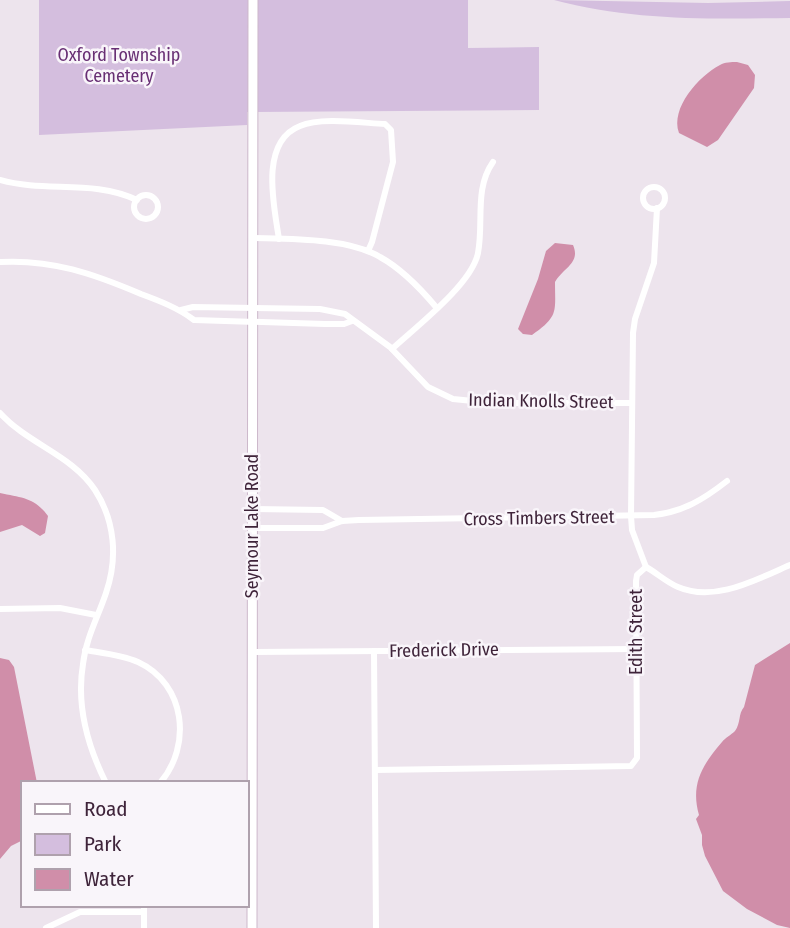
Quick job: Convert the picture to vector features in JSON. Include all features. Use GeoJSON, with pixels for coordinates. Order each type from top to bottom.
{"type":"FeatureCollection","features":[{"type":"Feature","properties":{"kind":"street","name":"Seymour Lake Road"},"geometry":{"type":"LineString","coordinates":[[252,928],[253,0]]}},
{"type":"Feature","properties":{"kind":"street"},"geometry":{"type":"LineString","coordinates":[[279,239],[272,177],[275,150],[285,138],[299,126],[323,122],[387,125],[391,130],[393,162],[368,251]]}},
{"type":"Feature","properties":{"kind":"street"},"geometry":{"type":"LineString","coordinates":[[392,349],[458,286],[475,261],[478,254],[483,183],[493,162]]}},
{"type":"Feature","properties":{"kind":"street"},"geometry":{"type":"LineString","coordinates":[[0,180],[96,188],[136,200]]}},
{"type":"Feature","properties":{"kind":"street","name":"Edith Street"},"geometry":{"type":"LineString","coordinates":[[376,770],[631,766],[637,758],[636,581],[637,575],[646,567],[634,538],[631,516],[633,333],[635,319],[654,263],[657,208]]}},
{"type":"Feature","properties":{"kind":"street"},"geometry":{"type":"LineString","coordinates":[[253,238],[346,245],[368,251],[395,267],[436,307]]}},
{"type":"Feature","properties":{"kind":"street"},"geometry":{"type":"LineString","coordinates":[[0,262],[25,261],[69,266],[181,310],[194,320],[325,324],[352,321]]}},
{"type":"Feature","properties":{"kind":"street","name":"Indian Knolls Street"},"geometry":{"type":"LineString","coordinates":[[181,310],[193,307],[253,307],[320,309],[345,314],[392,349],[428,387],[453,399],[493,403],[632,403]]}},
{"type":"Feature","properties":{"kind":"street"},"geometry":{"type":"LineString","coordinates":[[0,413],[17,430],[54,452],[83,475],[105,506],[111,526],[112,575],[85,650],[81,708],[90,747],[105,781]]}},
{"type":"Feature","properties":{"kind":"street","name":"Cross Timbers Street"},"geometry":{"type":"LineString","coordinates":[[253,528],[323,528],[342,521],[670,513],[687,508],[727,481]]}},
{"type":"Feature","properties":{"kind":"street","name":"Cross Timbers Street"},"geometry":{"type":"LineString","coordinates":[[253,509],[323,510],[342,521]]}},
{"type":"Feature","properties":{"kind":"street"},"geometry":{"type":"LineString","coordinates":[[646,567],[680,588],[713,592],[727,590],[790,565]]}},
{"type":"Feature","properties":{"kind":"street"},"geometry":{"type":"LineString","coordinates":[[0,609],[60,608],[96,615]]}},
{"type":"Feature","properties":{"kind":"street","name":"Frederick Drive"},"geometry":{"type":"LineString","coordinates":[[252,652],[636,649]]}},
{"type":"Feature","properties":{"kind":"street"},"geometry":{"type":"LineString","coordinates":[[85,650],[138,662],[160,679],[173,696],[181,718],[180,740],[177,756],[162,781]]}},
{"type":"Feature","properties":{"kind":"street"},"geometry":{"type":"LineString","coordinates":[[374,651],[376,928]]}},
{"type":"Feature","properties":{"kind":"street"},"geometry":{"type":"LineString","coordinates":[[46,928],[80,912],[144,909],[144,928]]}},
{"type":"Feature","properties":{"kind":"green space","name":"Oxford Township Cemetery"},"geometry":{"type":"Polygon","coordinates":[[[39,0],[468,0],[468,48],[539,47],[539,110],[247,112],[247,125],[39,135],[39,0]]]}},
{"type":"Feature","properties":{"kind":"green space"},"geometry":{"type":"Polygon","coordinates":[[[554,0],[708,3],[790,1],[790,18],[642,15],[554,0]]]}},
{"type":"Feature","properties":{"kind":"water"},"geometry":{"type":"Polygon","coordinates":[[[737,62],[748,65],[755,75],[754,88],[718,140],[707,147],[679,133],[677,123],[682,103],[695,85],[720,65],[737,62]]]}},
{"type":"Feature","properties":{"kind":"water"},"geometry":{"type":"Polygon","coordinates":[[[555,243],[573,245],[575,256],[555,282],[555,307],[551,318],[532,335],[523,334],[518,329],[546,251],[555,243]]]}},
{"type":"Feature","properties":{"kind":"water"},"geometry":{"type":"Polygon","coordinates":[[[0,493],[27,499],[38,505],[48,516],[45,533],[40,536],[22,525],[0,532],[0,493]]]}},
{"type":"Feature","properties":{"kind":"water"},"geometry":{"type":"Polygon","coordinates":[[[790,643],[790,928],[777,925],[747,909],[723,891],[705,856],[696,819],[699,815],[696,794],[704,767],[715,750],[737,728],[755,665],[790,643]]]}},
{"type":"Feature","properties":{"kind":"water"},"geometry":{"type":"Polygon","coordinates":[[[0,658],[9,660],[14,667],[37,781],[21,781],[21,841],[11,846],[0,859],[0,658]]]}}]}
